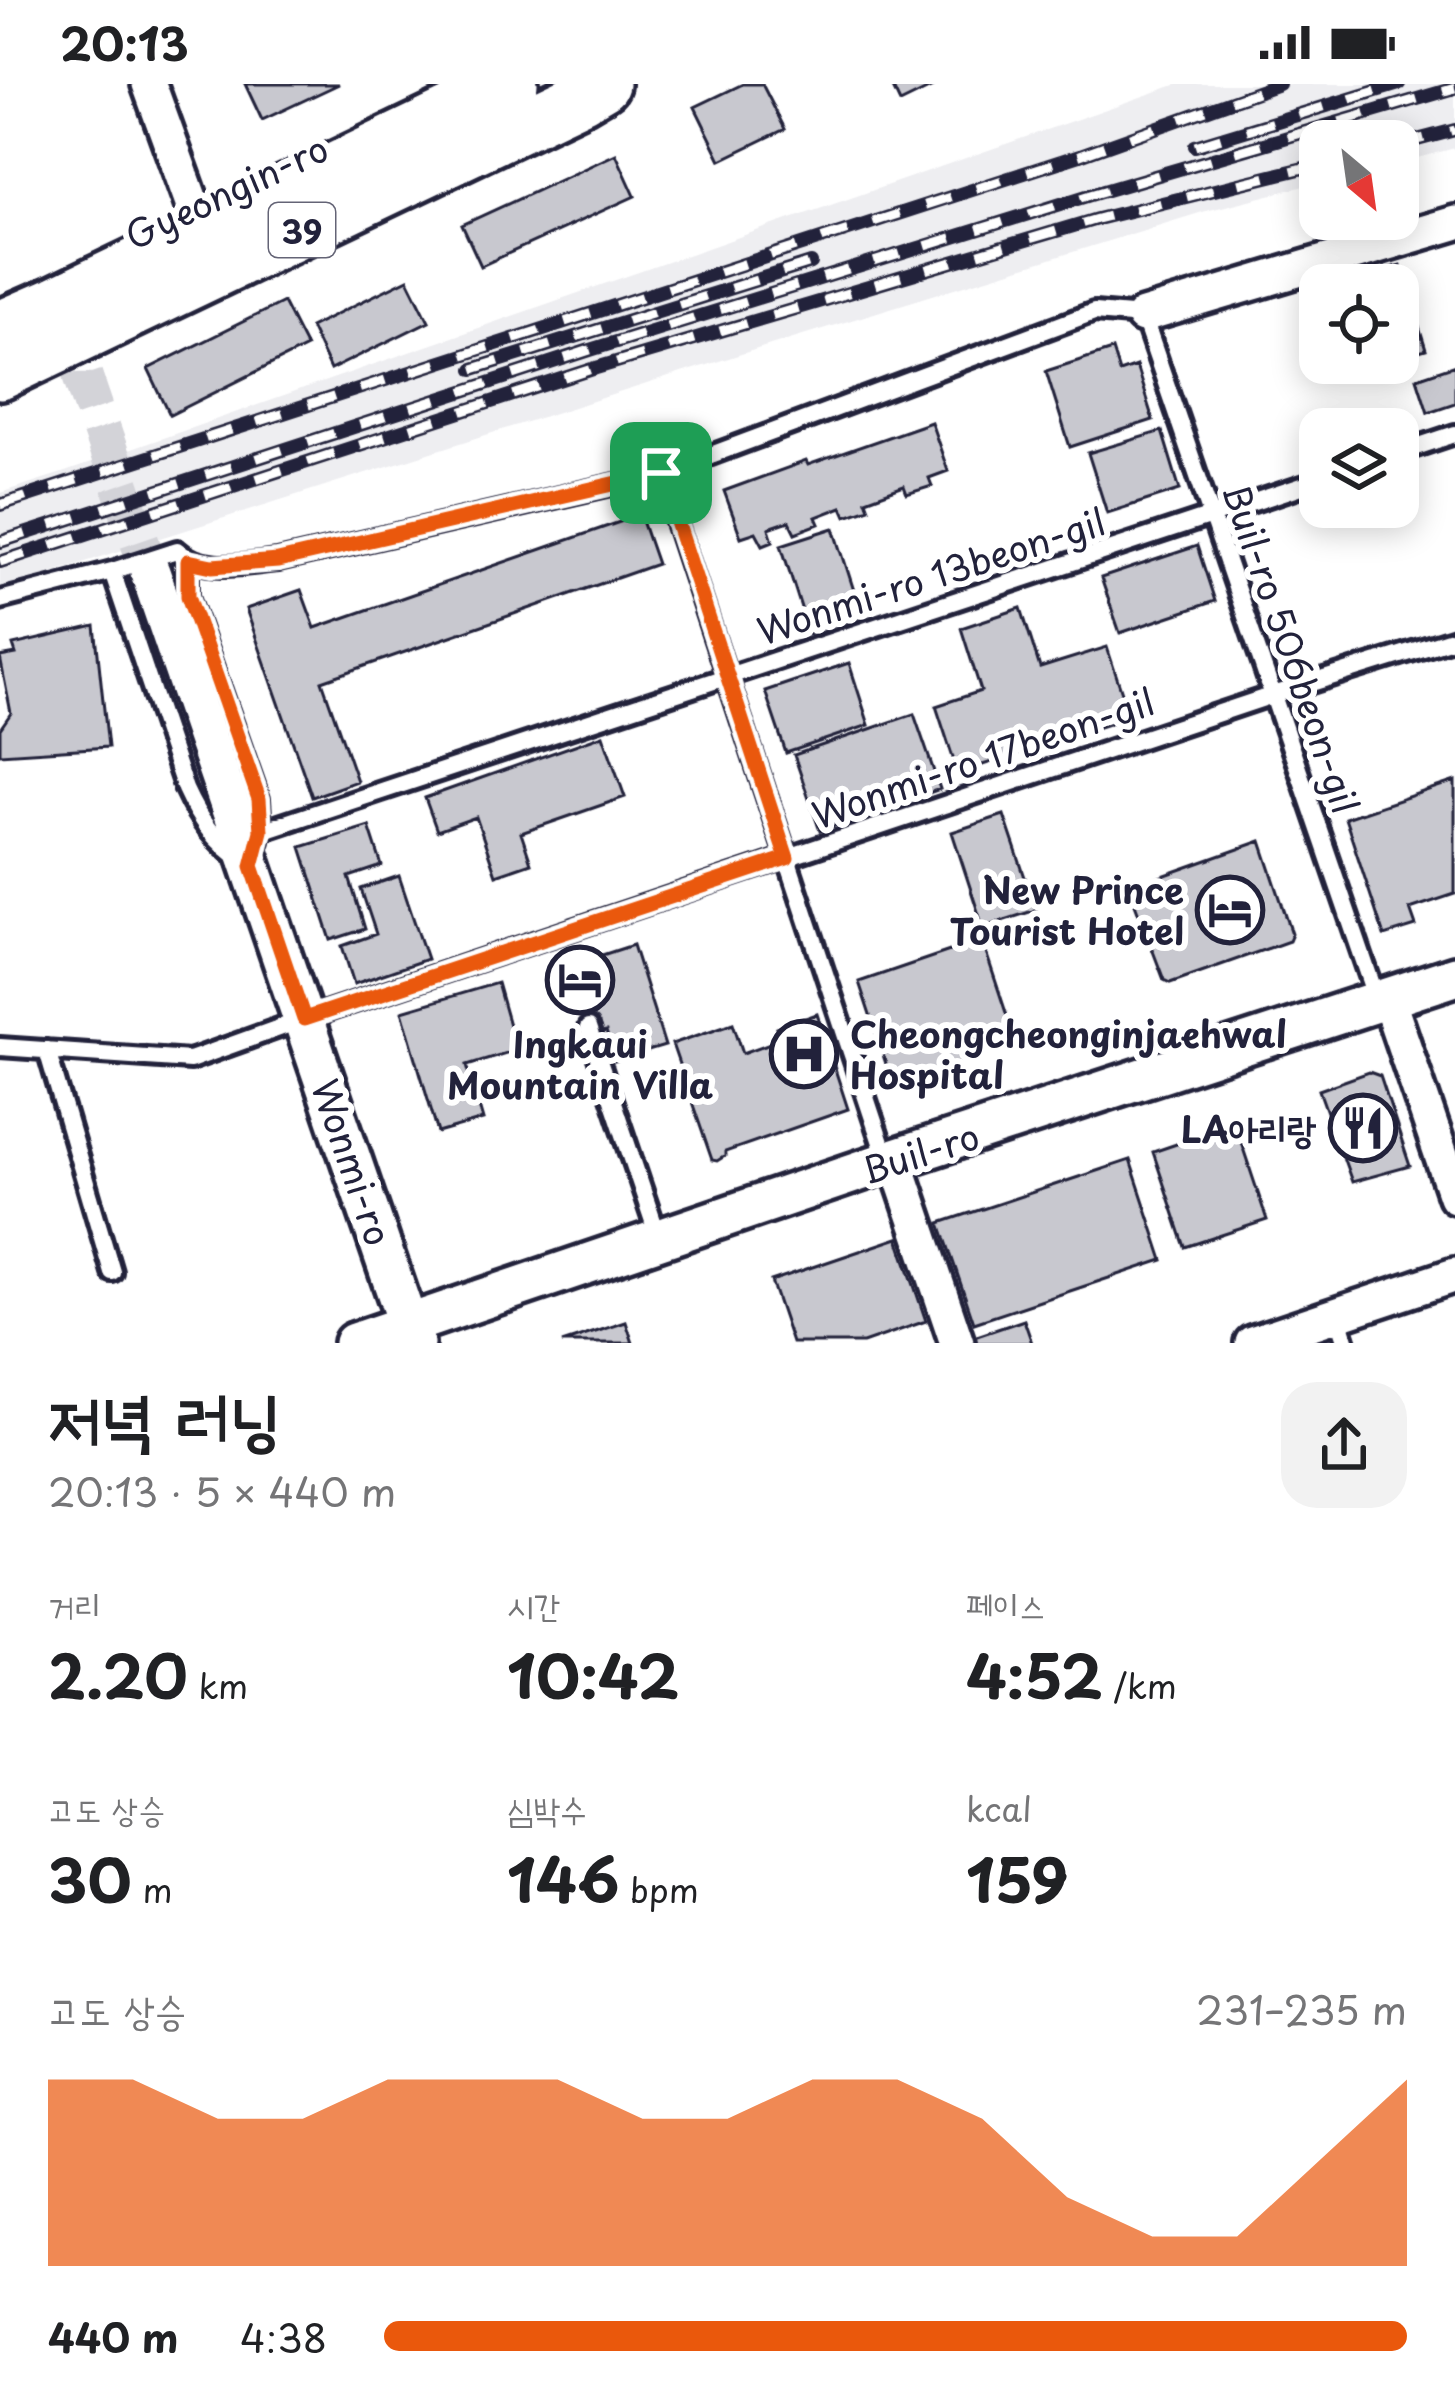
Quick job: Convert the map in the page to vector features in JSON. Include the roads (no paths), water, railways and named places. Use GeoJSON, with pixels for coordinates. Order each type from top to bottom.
{"type":"FeatureCollection","features":[{"type":"Feature","properties":{"kind":"main road","name":"Gyeongin-ro"},"geometry":{"type":"LineString","coordinates":[[4,333],[34,282],[450,84]]}},
{"type":"Feature","properties":{"kind":"main road","name":"Gyeongin-ro"},"geometry":{"type":"LineString","coordinates":[[4,333],[55,303],[512,84]]}},
{"type":"Feature","properties":{"kind":"main road","name":"Gyeongin-ro"},"geometry":{"type":"LineString","coordinates":[[4,333],[603,84]]}},
{"type":"Feature","properties":{"kind":"street"},"geometry":{"type":"LineString","coordinates":[[149,84],[193,206]]}},
{"type":"Feature","properties":{"kind":"street"},"geometry":{"type":"LineString","coordinates":[[105,292],[562,84]]}},
{"type":"Feature","properties":{"kind":"street"},"geometry":{"type":"LineString","coordinates":[[1143,316],[1455,223]]}},
{"type":"Feature","properties":{"kind":"street","name":"Wonmi-ro"},"geometry":{"type":"LineString","coordinates":[[131,572],[257,849],[304,1019],[411,1334]]}},
{"type":"Feature","properties":{"kind":"street","name":"Buil-ro"},"geometry":{"type":"LineString","coordinates":[[354,1343],[411,1334],[659,1240],[1455,976]]}},
{"type":"Feature","properties":{"kind":"street"},"geometry":{"type":"LineString","coordinates":[[1383,1000],[1455,1196]]}},
{"type":"Feature","properties":{"kind":"street"},"geometry":{"type":"LineString","coordinates":[[891,1161],[957,1343]]}},
{"type":"Feature","properties":{"kind":"street"},"geometry":{"type":"LineString","coordinates":[[1252,1343],[1342,1329],[1455,1275]]}},
{"type":"Feature","properties":{"kind":"lane"},"geometry":{"type":"LineString","coordinates":[[0,600],[131,572],[177,550],[188,561],[212,566],[278,561],[661,473],[1094,312],[1143,316]]}},
{"type":"Feature","properties":{"kind":"lane","name":"Buil-ro 506beon-gil"},"geometry":{"type":"LineString","coordinates":[[1143,316],[1383,1000]]}},
{"type":"Feature","properties":{"kind":"lane"},"geometry":{"type":"LineString","coordinates":[[1419,446],[1455,434]]}},
{"type":"Feature","properties":{"kind":"lane"},"geometry":{"type":"LineString","coordinates":[[661,473],[891,1161]]}},
{"type":"Feature","properties":{"kind":"lane","name":"Wonmi-ro 13beon-gil"},"geometry":{"type":"LineString","coordinates":[[257,849],[727,677],[1299,487]]}},
{"type":"Feature","properties":{"kind":"lane"},"geometry":{"type":"LineString","coordinates":[[188,561],[188,596],[259,799],[257,849]]}},
{"type":"Feature","properties":{"kind":"lane","name":"Wonmi-ro 17beon-gil"},"geometry":{"type":"LineString","coordinates":[[0,1047],[190,1060],[1455,638]]}},
{"type":"Feature","properties":{"kind":"lane"},"geometry":{"type":"LineString","coordinates":[[588,1028],[659,1240]]}},
{"type":"Feature","properties":{"kind":"lane"},"geometry":{"type":"LineString","coordinates":[[47,1050],[112,1272]]}},
{"type":"Feature","properties":{"kind":"tunnel"},"geometry":{"type":"LineString","coordinates":[[86,315],[83,376],[150,572]]}},
{"type":"Feature","properties":{"kind":"railway"},"geometry":{"type":"LineString","coordinates":[[0,505],[1080,155],[1279,84]]}},
{"type":"Feature","properties":{"kind":"railway"},"geometry":{"type":"LineString","coordinates":[[1195,146],[1399,84]]}},
{"type":"Feature","properties":{"kind":"railway"},"geometry":{"type":"LineString","coordinates":[[0,542],[590,350],[1455,88]]}},
{"type":"Feature","properties":{"kind":"railway"},"geometry":{"type":"LineString","coordinates":[[1419,139],[1455,130]]}},
{"type":"Feature","properties":{"kind":"railway"},"geometry":{"type":"LineString","coordinates":[[0,562],[596,368],[1097,219],[1299,169]]}},
{"type":"Feature","properties":{"kind":"railway"},"geometry":{"type":"LineString","coordinates":[[473,369],[811,263]]}},
{"type":"Feature","properties":{"kind":"place","name":"New Prince Tourist Hotel"},"geometry":{"type":"Point","coordinates":[1230,910]}},
{"type":"Feature","properties":{"kind":"place","name":"Ingkaui Mountain Villa"},"geometry":{"type":"Point","coordinates":[580,980]}},
{"type":"Feature","properties":{"kind":"place","name":"Cheongcheonginjaehwal Hospital"},"geometry":{"type":"Point","coordinates":[804,1054]}},
{"type":"Feature","properties":{"kind":"place","name":"LA아리랑"},"geometry":{"type":"Point","coordinates":[1363,1128]}}]}
